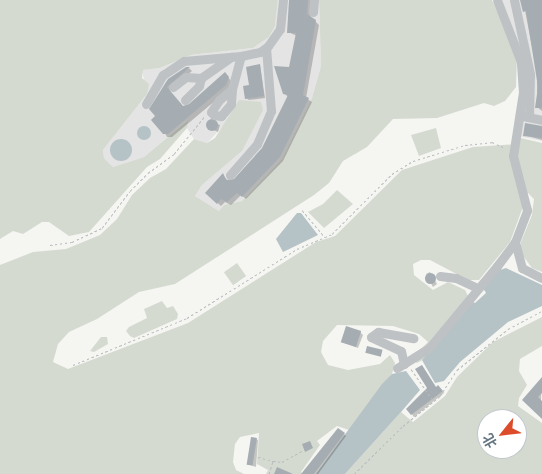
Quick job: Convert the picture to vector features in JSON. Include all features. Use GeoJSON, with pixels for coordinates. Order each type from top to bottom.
{"type":"FeatureCollection","features":[{"type":"Feature","properties":{"kind":"street"},"geometry":{"type":"LineString","coordinates":[[146,104],[163,76],[184,61],[236,56],[266,48],[280,29],[283,0]]}},
{"type":"Feature","properties":{"kind":"street"},"geometry":{"type":"LineString","coordinates":[[313,12],[314,0]]}},
{"type":"Feature","properties":{"kind":"street"},"geometry":{"type":"LineString","coordinates":[[413,338],[378,332],[371,337],[401,351],[403,365],[428,348],[514,242],[527,210],[513,156],[523,92],[521,62],[497,0]]}},
{"type":"Feature","properties":{"kind":"street"},"geometry":{"type":"LineString","coordinates":[[514,0],[530,74],[528,117]]}},
{"type":"Feature","properties":{"kind":"street"},"geometry":{"type":"LineString","coordinates":[[230,175],[257,144],[271,111],[266,48]]}},
{"type":"Feature","properties":{"kind":"street"},"geometry":{"type":"LineString","coordinates":[[173,87],[186,78],[201,78],[236,56]]}},
{"type":"Feature","properties":{"kind":"street"},"geometry":{"type":"LineString","coordinates":[[211,112],[232,89],[236,56]]}},
{"type":"Feature","properties":{"kind":"street"},"geometry":{"type":"LineString","coordinates":[[185,100],[199,86],[201,78]]}},
{"type":"Feature","properties":{"kind":"street"},"geometry":{"type":"LineString","coordinates":[[518,115],[542,120]]}},
{"type":"Feature","properties":{"kind":"street"},"geometry":{"type":"LineString","coordinates":[[514,242],[522,268],[542,278]]}},
{"type":"Feature","properties":{"kind":"street"},"geometry":{"type":"LineString","coordinates":[[440,276],[456,278],[477,288]]}},
{"type":"Feature","properties":{"kind":"path"},"geometry":{"type":"LineString","coordinates":[[50,245],[72,242],[102,228],[130,191],[148,173],[174,154],[211,112]]}},
{"type":"Feature","properties":{"kind":"path"},"geometry":{"type":"LineString","coordinates":[[72,365],[186,318],[297,249],[332,234],[392,174],[413,161],[465,145],[492,142],[513,156]]}},
{"type":"Feature","properties":{"kind":"path"},"geometry":{"type":"LineString","coordinates":[[302,210],[324,236]]}},
{"type":"Feature","properties":{"kind":"path"},"geometry":{"type":"LineString","coordinates":[[354,474],[403,426],[434,401],[457,370],[485,346],[542,311]]}},
{"type":"Feature","properties":{"kind":"path"},"geometry":{"type":"LineString","coordinates":[[403,365],[434,401]]}},
{"type":"Feature","properties":{"kind":"path"},"geometry":{"type":"LineString","coordinates":[[258,457],[282,462],[302,451]]}},
{"type":"Feature","properties":{"kind":"path"},"geometry":{"type":"LineString","coordinates":[[268,474],[273,461]]}},
{"type":"Feature","properties":{"kind":"shaded area"},"geometry":{"type":"Polygon","coordinates":[[[0,0],[278,0],[275,26],[269,37],[253,48],[191,55],[160,68],[143,70],[142,78],[149,84],[147,94],[103,150],[104,158],[113,167],[144,157],[188,120],[187,128],[160,159],[147,167],[89,232],[69,236],[49,222],[42,222],[23,234],[13,231],[0,239],[0,0]]]}},
{"type":"Feature","properties":{"kind":"shaded area"},"geometry":{"type":"Polygon","coordinates":[[[278,0],[319,0],[321,66],[312,98],[282,159],[242,201],[224,205],[219,211],[195,196],[202,185],[242,151],[239,100],[230,119],[207,143],[194,139],[187,128],[187,120],[144,157],[113,167],[104,158],[103,150],[147,94],[142,70],[160,68],[191,55],[253,48],[269,37],[275,26],[278,0]]]}},
{"type":"Feature","properties":{"kind":"shaded area"},"geometry":{"type":"Polygon","coordinates":[[[319,0],[492,0],[517,54],[516,87],[505,101],[494,106],[484,103],[437,118],[393,119],[367,147],[343,161],[329,183],[314,195],[175,284],[139,292],[97,319],[69,332],[58,344],[53,362],[68,369],[188,323],[316,242],[335,236],[402,170],[473,147],[518,144],[521,138],[542,143],[542,272],[532,268],[521,253],[521,242],[532,215],[534,199],[528,193],[510,242],[479,280],[468,280],[430,260],[421,260],[413,264],[414,275],[433,290],[448,282],[465,290],[470,300],[462,316],[426,358],[417,363],[411,359],[428,342],[419,334],[393,326],[337,325],[323,341],[321,352],[328,365],[348,370],[380,364],[390,355],[395,363],[392,374],[349,430],[337,426],[317,441],[320,445],[301,472],[303,474],[266,474],[268,470],[257,464],[259,433],[240,437],[235,444],[233,462],[236,470],[244,474],[0,474],[0,265],[33,252],[66,249],[100,235],[117,219],[132,195],[150,178],[166,169],[194,139],[207,143],[215,138],[239,100],[261,102],[263,110],[242,151],[202,185],[195,196],[219,211],[224,205],[242,201],[282,159],[312,98],[321,66],[319,0]]]}},
{"type":"Feature","properties":{"kind":"shaded area"},"geometry":{"type":"Polygon","coordinates":[[[501,0],[542,0],[542,141],[518,136],[526,90],[501,0]]]}},
{"type":"Feature","properties":{"kind":"shaded area"},"geometry":{"type":"Polygon","coordinates":[[[141,126],[147,126],[151,133],[147,140],[141,140],[137,136],[137,130],[141,126]]]}},
{"type":"Feature","properties":{"kind":"shaded area"},"geometry":{"type":"Polygon","coordinates":[[[436,128],[441,148],[419,156],[411,135],[436,128]]]}},
{"type":"Feature","properties":{"kind":"shaded area"},"geometry":{"type":"Polygon","coordinates":[[[121,139],[129,142],[132,150],[129,158],[121,161],[113,158],[110,150],[113,142],[121,139]]]}},
{"type":"Feature","properties":{"kind":"shaded area"},"geometry":{"type":"Polygon","coordinates":[[[337,190],[353,204],[324,228],[308,212],[323,204],[337,190]]]}},
{"type":"Feature","properties":{"kind":"shaded area"},"geometry":{"type":"Polygon","coordinates":[[[297,213],[301,213],[318,235],[283,252],[276,239],[297,213]]]}},
{"type":"Feature","properties":{"kind":"shaded area"},"geometry":{"type":"Polygon","coordinates":[[[237,263],[246,276],[233,285],[224,272],[237,263]]]}},
{"type":"Feature","properties":{"kind":"shaded area"},"geometry":{"type":"Polygon","coordinates":[[[506,268],[542,285],[542,306],[508,322],[460,362],[444,381],[435,383],[422,360],[462,316],[470,300],[475,303],[486,293],[483,288],[500,270],[506,268]]]}},
{"type":"Feature","properties":{"kind":"shaded area"},"geometry":{"type":"Polygon","coordinates":[[[162,301],[167,308],[173,306],[178,314],[177,319],[134,338],[130,336],[126,331],[129,327],[147,318],[144,309],[162,301]]]}},
{"type":"Feature","properties":{"kind":"shaded area"},"geometry":{"type":"Polygon","coordinates":[[[542,317],[542,346],[520,359],[519,371],[527,385],[519,398],[518,406],[522,409],[477,409],[477,459],[527,459],[527,412],[542,423],[542,474],[345,474],[401,412],[413,422],[445,396],[457,377],[493,342],[542,317]]]}},
{"type":"Feature","properties":{"kind":"shaded area"},"geometry":{"type":"Polygon","coordinates":[[[101,337],[107,337],[108,344],[94,352],[90,351],[101,337]]]}},
{"type":"Feature","properties":{"kind":"shaded area"},"geometry":{"type":"Polygon","coordinates":[[[406,371],[420,390],[401,412],[345,474],[316,474],[382,384],[392,374],[406,371]]]}},
{"type":"Feature","properties":{"kind":"building"},"geometry":{"type":"Polygon","coordinates":[[[289,0],[308,0],[307,14],[316,20],[303,95],[309,98],[280,157],[242,197],[237,193],[227,202],[221,199],[217,204],[205,193],[223,173],[226,180],[234,179],[262,148],[288,95],[283,94],[274,66],[289,67],[296,33],[287,33],[289,0]]]}},
{"type":"Feature","properties":{"kind":"building"},"geometry":{"type":"Polygon","coordinates":[[[520,0],[542,0],[542,108],[535,108],[538,87],[526,11],[523,12],[520,0]]]}},
{"type":"Feature","properties":{"kind":"building"},"geometry":{"type":"Polygon","coordinates":[[[260,64],[264,96],[245,99],[243,86],[249,85],[246,67],[260,64]]]}},
{"type":"Feature","properties":{"kind":"building"},"geometry":{"type":"Polygon","coordinates":[[[186,67],[190,67],[167,87],[183,106],[189,104],[225,72],[229,77],[226,85],[168,134],[163,134],[151,120],[155,116],[149,109],[168,79],[186,67]]]}},
{"type":"Feature","properties":{"kind":"building"},"geometry":{"type":"Polygon","coordinates":[[[212,119],[218,125],[212,131],[206,125],[212,119]]]}},
{"type":"Feature","properties":{"kind":"building"},"geometry":{"type":"Polygon","coordinates":[[[525,123],[542,126],[542,138],[523,136],[525,123]]]}},
{"type":"Feature","properties":{"kind":"building"},"geometry":{"type":"Polygon","coordinates":[[[428,273],[432,273],[435,278],[434,282],[428,283],[425,280],[425,276],[428,273]]]}},
{"type":"Feature","properties":{"kind":"building"},"geometry":{"type":"Polygon","coordinates":[[[346,326],[361,331],[356,347],[341,342],[346,326]]]}},
{"type":"Feature","properties":{"kind":"building"},"geometry":{"type":"Polygon","coordinates":[[[367,346],[383,350],[381,357],[365,353],[367,346]]]}},
{"type":"Feature","properties":{"kind":"building"},"geometry":{"type":"Polygon","coordinates":[[[422,365],[436,387],[438,385],[443,391],[411,415],[406,409],[427,388],[415,369],[422,365]]]}},
{"type":"Feature","properties":{"kind":"building"},"geometry":{"type":"Polygon","coordinates":[[[542,377],[542,393],[538,397],[542,401],[542,419],[522,400],[542,377]]]}},
{"type":"Feature","properties":{"kind":"building"},"geometry":{"type":"Polygon","coordinates":[[[338,428],[345,433],[314,474],[301,474],[338,428]]]}},
{"type":"Feature","properties":{"kind":"building"},"geometry":{"type":"Polygon","coordinates":[[[251,437],[257,438],[253,466],[247,465],[251,437]]]}},
{"type":"Feature","properties":{"kind":"building"},"geometry":{"type":"Polygon","coordinates":[[[310,441],[313,448],[305,452],[302,444],[310,441]]]}},
{"type":"Feature","properties":{"kind":"building"},"geometry":{"type":"Polygon","coordinates":[[[277,467],[293,474],[274,474],[277,467]]]}}]}
